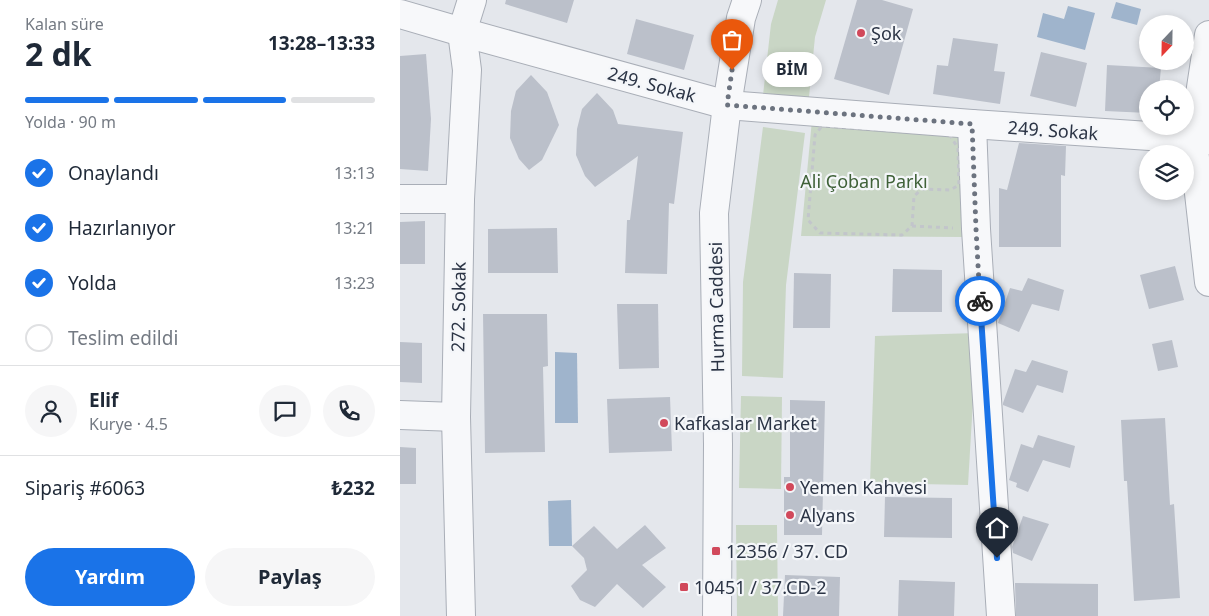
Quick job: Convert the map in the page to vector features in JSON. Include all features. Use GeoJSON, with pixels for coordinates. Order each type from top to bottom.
{"type":"FeatureCollection","features":[{"type":"Feature","properties":{"kind":"street","name":"272. Sokak"},"geometry":{"type":"LineString","coordinates":[[461,616],[456,417],[460,199],[467,70],[462,32],[472,0]]}},
{"type":"Feature","properties":{"kind":"street","name":"Hurma Caddesi"},"geometry":{"type":"LineString","coordinates":[[717,616],[718,444],[714,214],[727,105],[741,18],[747,0]]}},
{"type":"Feature","properties":{"kind":"street","name":"249. Sokak"},"geometry":{"type":"LineString","coordinates":[[400,14],[727,105],[1201,140]]}},
{"type":"Feature","properties":{"kind":"street"},"geometry":{"type":"LineString","coordinates":[[1209,35],[1201,140],[1209,282]]}},
{"type":"Feature","properties":{"kind":"street"},"geometry":{"type":"LineString","coordinates":[[972,124],[976,229],[1001,616]]}},
{"type":"Feature","properties":{"kind":"street"},"geometry":{"type":"LineString","coordinates":[[400,199],[460,199]]}},
{"type":"Feature","properties":{"kind":"street"},"geometry":{"type":"LineString","coordinates":[[400,415],[456,417]]}},
{"type":"Feature","properties":{"kind":"path"},"geometry":{"type":"LineString","coordinates":[[912,226],[914,196],[922,189],[950,190],[959,184],[958,148],[949,134],[822,126],[815,135],[808,220],[820,233],[902,235],[912,226],[976,229]]}},
{"type":"Feature","properties":{"kind":"green space"},"geometry":{"type":"Polygon","coordinates":[[[778,0],[826,0],[815,37],[809,97],[763,95],[771,24],[778,0]]]}},
{"type":"Feature","properties":{"kind":"green space","name":"Ali Çoban Parkı"},"geometry":{"type":"Polygon","coordinates":[[[812,120],[960,134],[963,237],[801,236],[812,120]]]}},
{"type":"Feature","properties":{"kind":"green space"},"geometry":{"type":"Polygon","coordinates":[[[763,127],[805,133],[786,285],[783,378],[742,376],[743,282],[763,127]]]}},
{"type":"Feature","properties":{"kind":"green space"},"geometry":{"type":"Polygon","coordinates":[[[977,333],[968,485],[870,483],[875,336],[977,333]]]}},
{"type":"Feature","properties":{"kind":"green space"},"geometry":{"type":"Polygon","coordinates":[[[741,396],[782,397],[781,489],[739,488],[741,396]]]}},
{"type":"Feature","properties":{"kind":"green space"},"geometry":{"type":"Polygon","coordinates":[[[736,525],[777,525],[778,616],[737,616],[736,525]]]}},
{"type":"Feature","properties":{"kind":"water"},"geometry":{"type":"Polygon","coordinates":[[[1116,2],[1141,9],[1137,25],[1111,18],[1116,2]]]}},
{"type":"Feature","properties":{"kind":"water"},"geometry":{"type":"Polygon","coordinates":[[[1068,6],[1095,13],[1085,50],[1037,37],[1043,13],[1064,19],[1068,6]]]}},
{"type":"Feature","properties":{"kind":"water"},"geometry":{"type":"Polygon","coordinates":[[[555,352],[577,353],[578,423],[555,423],[555,352]]]}},
{"type":"Feature","properties":{"kind":"water"},"geometry":{"type":"Polygon","coordinates":[[[571,500],[572,546],[549,546],[548,501],[571,500]]]}},
{"type":"Feature","properties":{"kind":"building"},"geometry":{"type":"Polygon","coordinates":[[[506,0],[574,0],[567,23],[505,4],[506,0]]]}},
{"type":"Feature","properties":{"kind":"building"},"geometry":{"type":"Polygon","coordinates":[[[857,0],[882,0],[913,9],[889,95],[834,79],[857,0]]]}},
{"type":"Feature","properties":{"kind":"building"},"geometry":{"type":"Polygon","coordinates":[[[636,19],[694,35],[684,70],[627,54],[636,19]]]}},
{"type":"Feature","properties":{"kind":"building"},"geometry":{"type":"Polygon","coordinates":[[[953,38],[998,44],[994,71],[1005,72],[1000,104],[933,94],[937,65],[948,66],[953,38]]]}},
{"type":"Feature","properties":{"kind":"building"},"geometry":{"type":"Polygon","coordinates":[[[1041,52],[1087,63],[1076,107],[1030,96],[1041,52]]]}},
{"type":"Feature","properties":{"kind":"building"},"geometry":{"type":"Polygon","coordinates":[[[426,54],[431,119],[428,171],[400,169],[400,56],[426,54]]]}},
{"type":"Feature","properties":{"kind":"building"},"geometry":{"type":"Polygon","coordinates":[[[1107,65],[1139,67],[1139,70],[1161,70],[1160,80],[1139,80],[1139,113],[1105,111],[1107,65]]]}},
{"type":"Feature","properties":{"kind":"building"},"geometry":{"type":"Polygon","coordinates":[[[531,75],[547,92],[559,125],[542,160],[529,170],[519,159],[510,138],[511,111],[516,91],[531,75]]]}},
{"type":"Feature","properties":{"kind":"building"},"geometry":{"type":"Polygon","coordinates":[[[597,93],[613,110],[618,124],[683,132],[674,204],[669,203],[667,274],[625,273],[627,220],[630,220],[638,156],[595,187],[585,176],[576,155],[577,129],[582,109],[597,93]]]}},
{"type":"Feature","properties":{"kind":"building"},"geometry":{"type":"Polygon","coordinates":[[[1019,143],[1066,146],[1065,176],[1061,175],[1061,247],[999,247],[999,188],[1007,190],[1019,143]]]}},
{"type":"Feature","properties":{"kind":"building"},"geometry":{"type":"Polygon","coordinates":[[[425,221],[425,264],[400,264],[400,222],[425,221]]]}},
{"type":"Feature","properties":{"kind":"building"},"geometry":{"type":"Polygon","coordinates":[[[557,228],[558,273],[488,273],[488,229],[557,228]]]}},
{"type":"Feature","properties":{"kind":"building"},"geometry":{"type":"Polygon","coordinates":[[[1175,266],[1184,300],[1149,309],[1140,275],[1175,266]]]}},
{"type":"Feature","properties":{"kind":"building"},"geometry":{"type":"Polygon","coordinates":[[[893,269],[942,270],[942,312],[892,312],[893,269]]]}},
{"type":"Feature","properties":{"kind":"building"},"geometry":{"type":"Polygon","coordinates":[[[794,273],[831,274],[830,328],[793,328],[794,273]]]}},
{"type":"Feature","properties":{"kind":"building"},"geometry":{"type":"Polygon","coordinates":[[[1028,278],[1064,290],[1059,311],[1032,304],[1019,332],[998,323],[1010,288],[1022,291],[1028,278]]]}},
{"type":"Feature","properties":{"kind":"building"},"geometry":{"type":"Polygon","coordinates":[[[617,304],[658,304],[659,368],[619,369],[617,304]]]}},
{"type":"Feature","properties":{"kind":"building"},"geometry":{"type":"Polygon","coordinates":[[[483,314],[547,314],[548,366],[543,367],[545,452],[485,453],[483,314]]]}},
{"type":"Feature","properties":{"kind":"building"},"geometry":{"type":"Polygon","coordinates":[[[1172,340],[1178,367],[1158,371],[1152,344],[1172,340]]]}},
{"type":"Feature","properties":{"kind":"building"},"geometry":{"type":"Polygon","coordinates":[[[400,342],[422,343],[422,383],[400,382],[400,342]]]}},
{"type":"Feature","properties":{"kind":"building"},"geometry":{"type":"Polygon","coordinates":[[[1032,360],[1068,371],[1063,393],[1037,385],[1023,413],[1003,405],[1003,403],[1015,369],[1026,372],[1032,360]]]}},
{"type":"Feature","properties":{"kind":"building"},"geometry":{"type":"Polygon","coordinates":[[[670,397],[672,451],[609,453],[607,399],[670,397]]]}},
{"type":"Feature","properties":{"kind":"building"},"geometry":{"type":"Polygon","coordinates":[[[790,400],[825,401],[822,535],[784,535],[784,477],[790,477],[790,400]]]}},
{"type":"Feature","properties":{"kind":"building"},"geometry":{"type":"Polygon","coordinates":[[[1165,418],[1170,505],[1174,504],[1180,598],[1134,601],[1127,481],[1124,481],[1121,420],[1165,418]]]}},
{"type":"Feature","properties":{"kind":"building"},"geometry":{"type":"Polygon","coordinates":[[[1038,435],[1075,446],[1070,468],[1043,460],[1028,492],[1016,487],[1017,483],[1009,480],[1021,444],[1033,448],[1038,435]]]}},
{"type":"Feature","properties":{"kind":"building"},"geometry":{"type":"Polygon","coordinates":[[[400,447],[416,448],[416,484],[400,484],[400,447]]]}},
{"type":"Feature","properties":{"kind":"building"},"geometry":{"type":"Polygon","coordinates":[[[885,497],[952,498],[952,538],[884,537],[885,497]]]}},
{"type":"Feature","properties":{"kind":"building"},"geometry":{"type":"Polygon","coordinates":[[[1023,516],[1049,524],[1032,561],[1013,553],[1012,547],[1023,516]]]}},
{"type":"Feature","properties":{"kind":"building"},"geometry":{"type":"Polygon","coordinates":[[[645,525],[666,548],[642,565],[666,587],[643,608],[617,584],[595,607],[580,600],[571,586],[587,570],[584,558],[572,546],[594,526],[617,549],[645,525]]]}},
{"type":"Feature","properties":{"kind":"building"},"geometry":{"type":"Polygon","coordinates":[[[785,575],[840,577],[839,616],[783,616],[785,575]]]}},
{"type":"Feature","properties":{"kind":"building"},"geometry":{"type":"Polygon","coordinates":[[[899,580],[955,582],[954,616],[898,616],[899,580]]]}},
{"type":"Feature","properties":{"kind":"building"},"geometry":{"type":"Polygon","coordinates":[[[1015,583],[1098,584],[1098,616],[1016,616],[1015,583]]]}},
{"type":"Feature","properties":{"kind":"way so far"},"geometry":{"type":"LineString","coordinates":[[732,70],[727,105],[972,124],[980,301]]}},
{"type":"Feature","properties":{"kind":"place","name":"Şok"},"geometry":{"type":"Point","coordinates":[861,33]}},
{"type":"Feature","properties":{"kind":"place","name":"BİM"},"geometry":{"type":"Point","coordinates":[732,70]}},
{"type":"Feature","properties":{"kind":"place","name":"Kafkaslar Market"},"geometry":{"type":"Point","coordinates":[664,423]}},
{"type":"Feature","properties":{"kind":"place","name":"Yemen Kahvesi"},"geometry":{"type":"Point","coordinates":[790,487]}},
{"type":"Feature","properties":{"kind":"place","name":"Alyans"},"geometry":{"type":"Point","coordinates":[790,515]}},
{"type":"Feature","properties":{"kind":"place","name":"12356 / 37. CD"},"geometry":{"type":"Point","coordinates":[716,551]}},
{"type":"Feature","properties":{"kind":"place","name":"10451 / 37.CD-2"},"geometry":{"type":"Point","coordinates":[684,587]}},
{"type":"Feature","properties":{"kind":"route"},"geometry":{"type":"LineString","coordinates":[[980,301],[997,558]]}}]}
